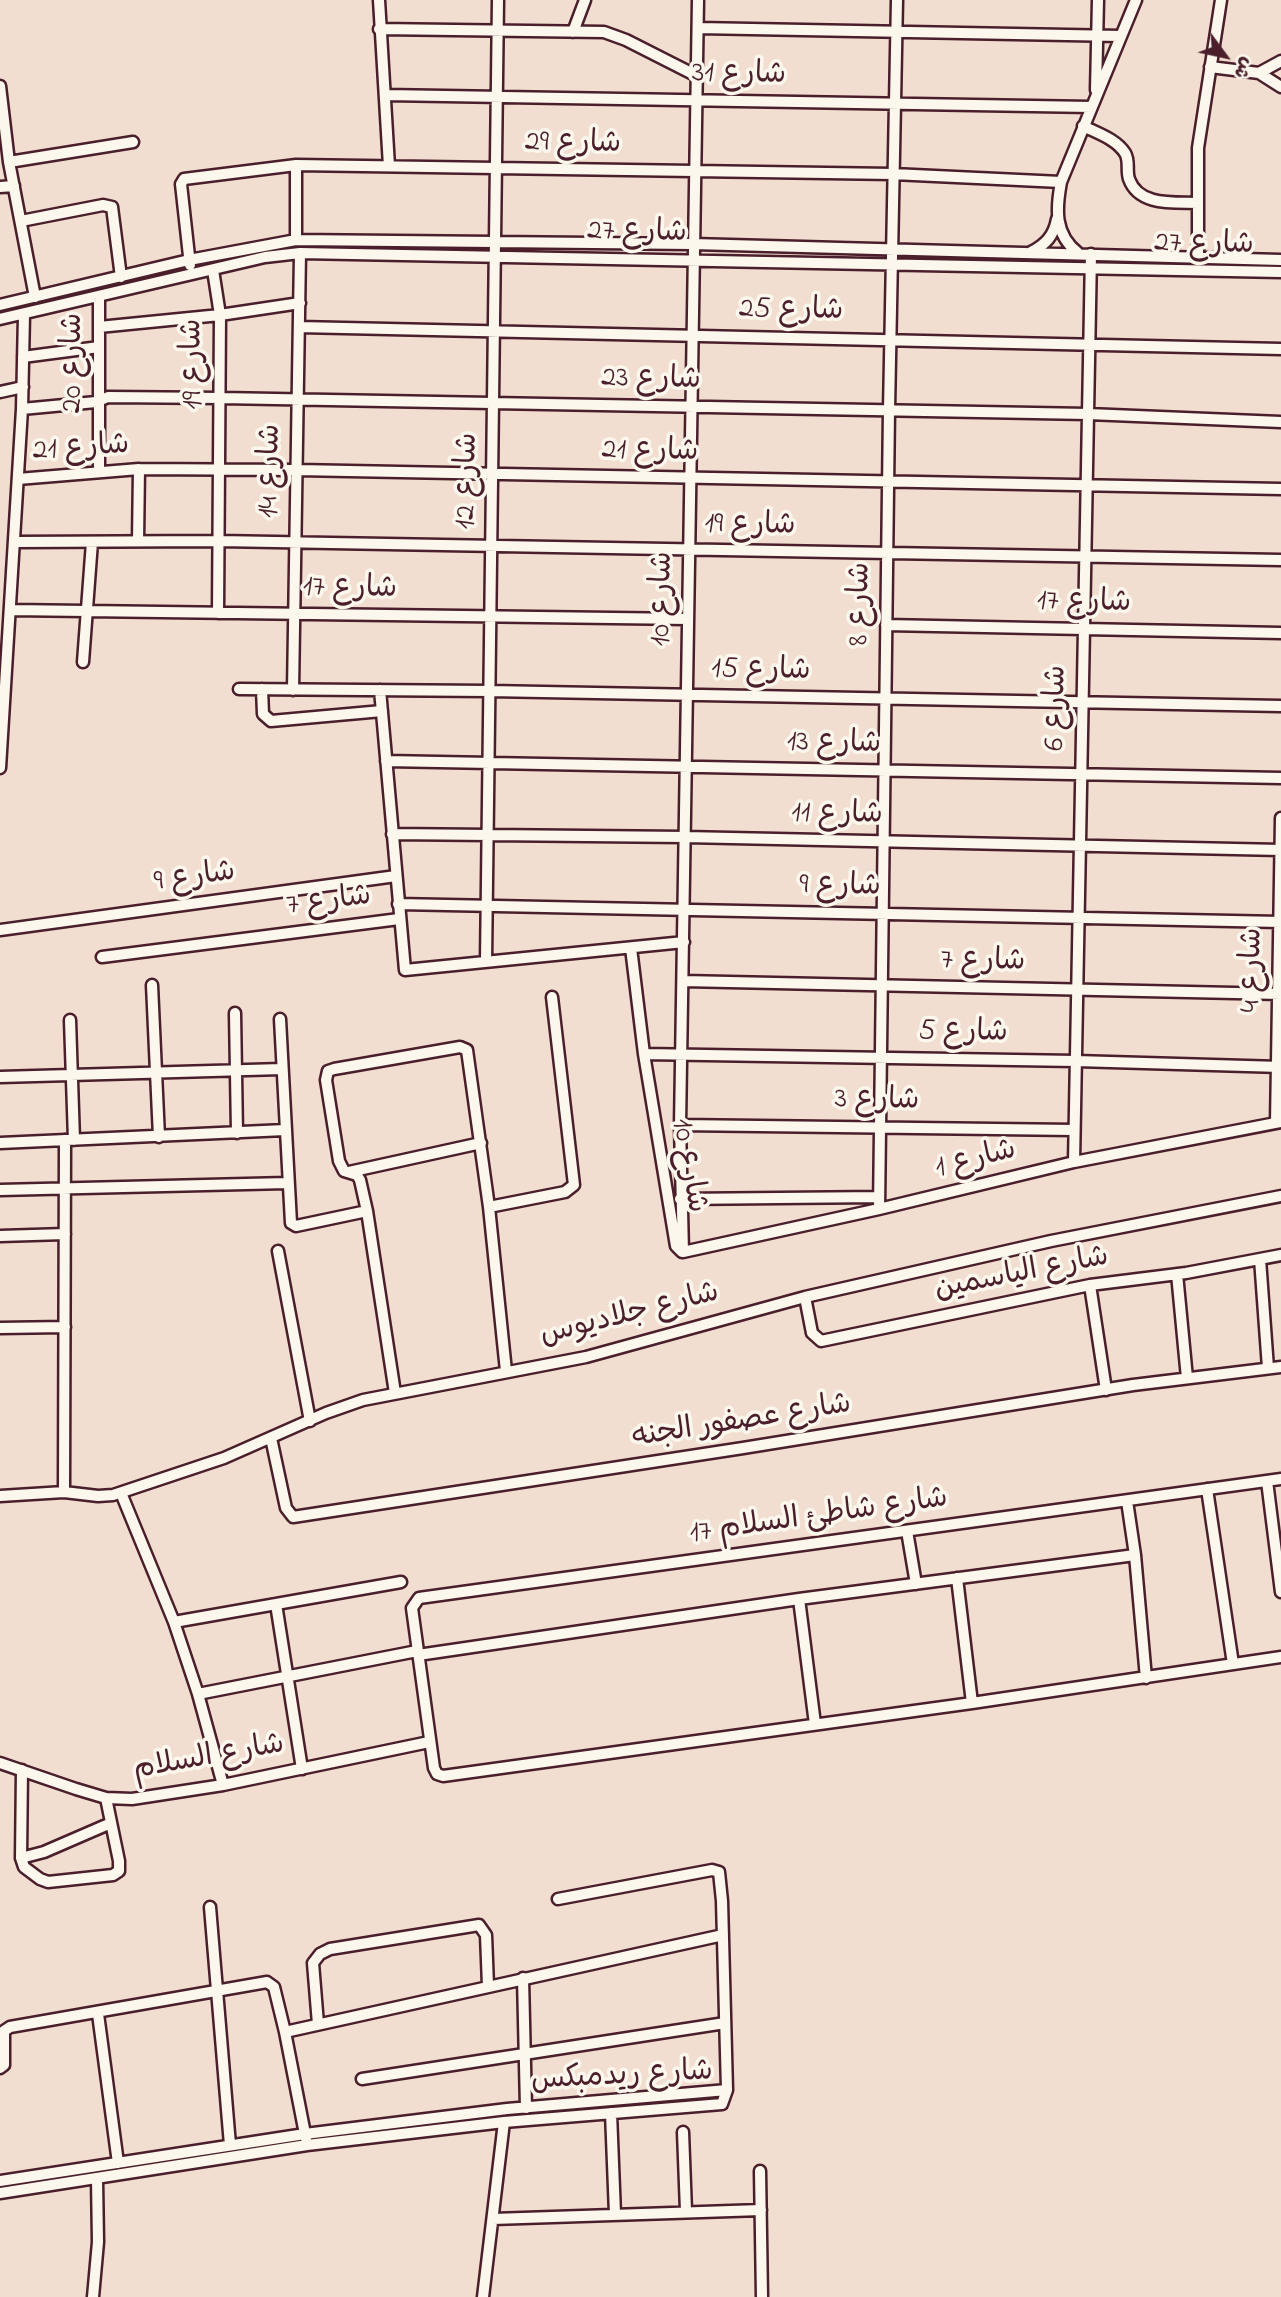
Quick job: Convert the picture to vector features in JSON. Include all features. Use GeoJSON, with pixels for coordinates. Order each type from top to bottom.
{"type":"FeatureCollection","features":[{"type":"Feature","properties":{"kind":"street"},"geometry":{"type":"LineString","coordinates":[[379,0],[389,166]]}},
{"type":"Feature","properties":{"kind":"street","name":"شارع 12"},"geometry":{"type":"LineString","coordinates":[[486,962],[498,0]]}},
{"type":"Feature","properties":{"kind":"street"},"geometry":{"type":"LineString","coordinates":[[573,32],[585,0]]}},
{"type":"Feature","properties":{"kind":"street","name":"شارع 10"},"geometry":{"type":"LineString","coordinates":[[683,1252],[680,1125],[698,0]]}},
{"type":"Feature","properties":{"kind":"street","name":"شارع 8"},"geometry":{"type":"LineString","coordinates":[[879,1209],[897,0]]}},
{"type":"Feature","properties":{"kind":"street"},"geometry":{"type":"LineString","coordinates":[[1096,96],[1098,0]]}},
{"type":"Feature","properties":{"kind":"street"},"geometry":{"type":"LineString","coordinates":[[1030,252],[1041,247],[1050,238],[1055,227],[1061,182],[1136,0]]}},
{"type":"Feature","properties":{"kind":"street"},"geometry":{"type":"LineString","coordinates":[[1198,258],[1198,148],[1221,0]]}},
{"type":"Feature","properties":{"kind":"street"},"geometry":{"type":"LineString","coordinates":[[698,28],[1120,36]]}},
{"type":"Feature","properties":{"kind":"street"},"geometry":{"type":"LineString","coordinates":[[379,29],[604,32],[619,36],[697,76]]}},
{"type":"Feature","properties":{"kind":"street"},"geometry":{"type":"LineString","coordinates":[[1259,73],[1281,61]]}},
{"type":"Feature","properties":{"kind":"street"},"geometry":{"type":"LineString","coordinates":[[1210,67],[1259,73],[1281,87]]}},
{"type":"Feature","properties":{"kind":"street"},"geometry":{"type":"LineString","coordinates":[[0,86],[9,162],[35,298]]}},
{"type":"Feature","properties":{"kind":"street","name":"شارع 31"},"geometry":{"type":"LineString","coordinates":[[386,94],[1091,107]]}},
{"type":"Feature","properties":{"kind":"street"},"geometry":{"type":"LineString","coordinates":[[1083,126],[1120,147],[1128,161],[1130,180],[1139,193],[1157,202],[1198,203]]}},
{"type":"Feature","properties":{"kind":"street"},"geometry":{"type":"LineString","coordinates":[[9,162],[133,142]]}},
{"type":"Feature","properties":{"kind":"street"},"geometry":{"type":"LineString","coordinates":[[296,165],[296,240]]}},
{"type":"Feature","properties":{"kind":"street","name":"شارع 29"},"geometry":{"type":"LineString","coordinates":[[191,275],[181,184],[184,179],[296,165],[893,174],[1061,182]]}},
{"type":"Feature","properties":{"kind":"street"},"geometry":{"type":"LineString","coordinates":[[0,187],[14,186]]}},
{"type":"Feature","properties":{"kind":"street"},"geometry":{"type":"LineString","coordinates":[[21,221],[103,205],[112,207],[121,276]]}},
{"type":"Feature","properties":{"kind":"street"},"geometry":{"type":"LineString","coordinates":[[1058,215],[1063,237],[1079,254]]}},
{"type":"Feature","properties":{"kind":"street","name":"شارع 27"},"geometry":{"type":"LineString","coordinates":[[0,304],[189,260],[296,240],[693,244],[1281,260]]}},
{"type":"Feature","properties":{"kind":"street","name":"شارع 27"},"geometry":{"type":"LineString","coordinates":[[0,319],[265,257],[300,253],[1281,272]]}},
{"type":"Feature","properties":{"kind":"street","name":"شارع 14"},"geometry":{"type":"LineString","coordinates":[[293,690],[300,253]]}},
{"type":"Feature","properties":{"kind":"street","name":"شارع 6"},"geometry":{"type":"LineString","coordinates":[[1074,1162],[1091,254]]}},
{"type":"Feature","properties":{"kind":"street","name":"شارع 19"},"geometry":{"type":"LineString","coordinates":[[213,270],[220,315],[218,613]]}},
{"type":"Feature","properties":{"kind":"street","name":"شارع 20"},"geometry":{"type":"LineString","coordinates":[[99,297],[99,471]]}},
{"type":"Feature","properties":{"kind":"street"},"geometry":{"type":"LineString","coordinates":[[99,327],[220,315],[300,303]]}},
{"type":"Feature","properties":{"kind":"street"},"geometry":{"type":"LineString","coordinates":[[0,768],[19,479],[24,315]]}},
{"type":"Feature","properties":{"kind":"street","name":"شارع 25"},"geometry":{"type":"LineString","coordinates":[[299,327],[890,338],[1281,349]]}},
{"type":"Feature","properties":{"kind":"street"},"geometry":{"type":"LineString","coordinates":[[23,357],[99,347]]}},
{"type":"Feature","properties":{"kind":"street"},"geometry":{"type":"LineString","coordinates":[[0,392],[23,387]]}},
{"type":"Feature","properties":{"kind":"street","name":"شارع 23"},"geometry":{"type":"LineString","coordinates":[[22,409],[92,402],[108,397],[221,398],[1088,414],[1281,422]]}},
{"type":"Feature","properties":{"kind":"street"},"geometry":{"type":"LineString","coordinates":[[138,541],[139,470]]}},
{"type":"Feature","properties":{"kind":"street","name":"شارع 21"},"geometry":{"type":"LineString","coordinates":[[19,479],[99,471],[297,470],[1281,489]]}},
{"type":"Feature","properties":{"kind":"street"},"geometry":{"type":"LineString","coordinates":[[83,662],[92,541]]}},
{"type":"Feature","properties":{"kind":"street","name":"شارع 19"},"geometry":{"type":"LineString","coordinates":[[15,542],[295,542],[1281,560]]}},
{"type":"Feature","properties":{"kind":"street","name":"شارع 17"},"geometry":{"type":"LineString","coordinates":[[11,610],[688,619]]}},
{"type":"Feature","properties":{"kind":"street","name":"شارع 17"},"geometry":{"type":"LineString","coordinates":[[886,625],[1281,633]]}},
{"type":"Feature","properties":{"kind":"street","name":"شارع 15"},"geometry":{"type":"LineString","coordinates":[[239,689],[1281,706]]}},
{"type":"Feature","properties":{"kind":"street"},"geometry":{"type":"LineString","coordinates":[[262,689],[262,714],[271,720],[382,711]]}},
{"type":"Feature","properties":{"kind":"street"},"geometry":{"type":"LineString","coordinates":[[380,690],[399,919]]}},
{"type":"Feature","properties":{"kind":"street","name":"شارع 13"},"geometry":{"type":"LineString","coordinates":[[386,761],[1281,778]]}},
{"type":"Feature","properties":{"kind":"street","name":"شارع 4"},"geometry":{"type":"LineString","coordinates":[[1278,1122],[1281,818]]}},
{"type":"Feature","properties":{"kind":"street","name":"شارع 11"},"geometry":{"type":"LineString","coordinates":[[392,834],[685,837],[1281,850]]}},
{"type":"Feature","properties":{"kind":"street","name":"شارع 9"},"geometry":{"type":"LineString","coordinates":[[0,930],[396,876]]}},
{"type":"Feature","properties":{"kind":"street","name":"شارع 9"},"geometry":{"type":"LineString","coordinates":[[398,904],[1280,922]]}},
{"type":"Feature","properties":{"kind":"street","name":"شارع 7"},"geometry":{"type":"LineString","coordinates":[[103,957],[399,919],[405,970],[684,942]]}},
{"type":"Feature","properties":{"kind":"street","name":"شارع 10"},"geometry":{"type":"LineString","coordinates":[[631,948],[644,1054],[676,1246],[683,1252]]}},
{"type":"Feature","properties":{"kind":"street","name":"شارع 7"},"geometry":{"type":"LineString","coordinates":[[683,981],[1279,994]]}},
{"type":"Feature","properties":{"kind":"street"},"geometry":{"type":"LineString","coordinates":[[152,985],[159,1137]]}},
{"type":"Feature","properties":{"kind":"street"},"geometry":{"type":"LineString","coordinates":[[489,1207],[565,1192],[574,1185],[552,997]]}},
{"type":"Feature","properties":{"kind":"street"},"geometry":{"type":"LineString","coordinates":[[235,1013],[237,1133]]}},
{"type":"Feature","properties":{"kind":"street"},"geometry":{"type":"LineString","coordinates":[[280,1019],[291,1223],[296,1226],[367,1211]]}},
{"type":"Feature","properties":{"kind":"street"},"geometry":{"type":"LineString","coordinates":[[64,1492],[65,1188],[70,1140],[71,1074],[69,1020]]}},
{"type":"Feature","properties":{"kind":"street"},"geometry":{"type":"LineString","coordinates":[[395,1393],[360,1180],[357,1175],[340,1167],[326,1080],[328,1071],[334,1069],[464,1048],[469,1057],[481,1143],[506,1371]]}},
{"type":"Feature","properties":{"kind":"street","name":"شارع 5"},"geometry":{"type":"LineString","coordinates":[[644,1054],[1278,1067]]}},
{"type":"Feature","properties":{"kind":"street"},"geometry":{"type":"LineString","coordinates":[[0,1077],[282,1069]]}},
{"type":"Feature","properties":{"kind":"street","name":"شارع 1"},"geometry":{"type":"LineString","coordinates":[[683,1252],[1074,1162],[1278,1122]]}},
{"type":"Feature","properties":{"kind":"street","name":"شارع 3"},"geometry":{"type":"LineString","coordinates":[[680,1125],[1074,1130]]}},
{"type":"Feature","properties":{"kind":"street"},"geometry":{"type":"LineString","coordinates":[[0,1143],[285,1130]]}},
{"type":"Feature","properties":{"kind":"street"},"geometry":{"type":"LineString","coordinates":[[349,1172],[481,1143]]}},
{"type":"Feature","properties":{"kind":"street"},"geometry":{"type":"LineString","coordinates":[[0,1190],[287,1183]]}},
{"type":"Feature","properties":{"kind":"street","name":"شارع جلاديوس"},"geometry":{"type":"LineString","coordinates":[[0,1496],[64,1492],[98,1496],[121,1493],[176,1476],[363,1400],[586,1357],[805,1297],[1051,1241],[1281,1196]]}},
{"type":"Feature","properties":{"kind":"street","name":"شارع 10"},"geometry":{"type":"LineString","coordinates":[[680,1199],[879,1197]]}},
{"type":"Feature","properties":{"kind":"street"},"geometry":{"type":"LineString","coordinates":[[0,1236],[65,1234]]}},
{"type":"Feature","properties":{"kind":"street"},"geometry":{"type":"LineString","coordinates":[[278,1251],[310,1421]]}},
{"type":"Feature","properties":{"kind":"street","name":"شارع الياسمين"},"geometry":{"type":"LineString","coordinates":[[805,1297],[812,1334],[821,1341],[1090,1285],[1177,1274],[1281,1255]]}},
{"type":"Feature","properties":{"kind":"street"},"geometry":{"type":"LineString","coordinates":[[1260,1259],[1268,1368]]}},
{"type":"Feature","properties":{"kind":"street"},"geometry":{"type":"LineString","coordinates":[[1177,1274],[1187,1378]]}},
{"type":"Feature","properties":{"kind":"street"},"geometry":{"type":"LineString","coordinates":[[1090,1285],[1106,1390]]}},
{"type":"Feature","properties":{"kind":"street"},"geometry":{"type":"LineString","coordinates":[[0,1328],[65,1327]]}},
{"type":"Feature","properties":{"kind":"street","name":"شارع عصفور الجنه"},"geometry":{"type":"LineString","coordinates":[[271,1438],[286,1508],[293,1517],[1106,1390],[1281,1367]]}},
{"type":"Feature","properties":{"kind":"street","name":"شارع شاطئ السلام 17"},"geometry":{"type":"LineString","coordinates":[[1281,1479],[419,1598],[414,1601],[412,1608],[429,1742],[434,1769],[437,1774],[443,1776],[1281,1657]]}},
{"type":"Feature","properties":{"kind":"street"},"geometry":{"type":"LineString","coordinates":[[1267,1481],[1281,1592]]}},
{"type":"Feature","properties":{"kind":"street"},"geometry":{"type":"LineString","coordinates":[[1207,1489],[1233,1664]]}},
{"type":"Feature","properties":{"kind":"street"},"geometry":{"type":"LineString","coordinates":[[121,1493],[174,1622],[198,1694],[223,1785]]}},
{"type":"Feature","properties":{"kind":"street"},"geometry":{"type":"LineString","coordinates":[[1127,1501],[1135,1555],[1146,1678]]}},
{"type":"Feature","properties":{"kind":"street"},"geometry":{"type":"LineString","coordinates":[[907,1531],[916,1584]]}},
{"type":"Feature","properties":{"kind":"street"},"geometry":{"type":"LineString","coordinates":[[198,1694],[418,1653],[1135,1555]]}},
{"type":"Feature","properties":{"kind":"street"},"geometry":{"type":"LineString","coordinates":[[957,1578],[972,1703]]}},
{"type":"Feature","properties":{"kind":"street"},"geometry":{"type":"LineString","coordinates":[[174,1622],[401,1582]]}},
{"type":"Feature","properties":{"kind":"street"},"geometry":{"type":"LineString","coordinates":[[799,1599],[815,1724]]}},
{"type":"Feature","properties":{"kind":"street"},"geometry":{"type":"LineString","coordinates":[[276,1604],[302,1769]]}},
{"type":"Feature","properties":{"kind":"street","name":"شارع السلام"},"geometry":{"type":"LineString","coordinates":[[0,1763],[106,1798],[132,1799],[223,1785],[429,1742]]}},
{"type":"Feature","properties":{"kind":"street"},"geometry":{"type":"LineString","coordinates":[[22,1770],[21,1858],[30,1873],[48,1882],[116,1875],[120,1867],[106,1798]]}},
{"type":"Feature","properties":{"kind":"street"},"geometry":{"type":"LineString","coordinates":[[21,1858],[44,1852],[111,1823]]}},
{"type":"Feature","properties":{"kind":"street"},"geometry":{"type":"LineString","coordinates":[[558,1899],[716,1871],[720,1876],[723,1935],[726,2090]]}},
{"type":"Feature","properties":{"kind":"street"},"geometry":{"type":"LineString","coordinates":[[210,1907],[230,2145]]}},
{"type":"Feature","properties":{"kind":"street"},"geometry":{"type":"LineString","coordinates":[[318,2024],[313,1963],[330,1949],[479,1925],[486,1935],[488,1986]]}},
{"type":"Feature","properties":{"kind":"street"},"geometry":{"type":"LineString","coordinates":[[285,2032],[723,1935]]}},
{"type":"Feature","properties":{"kind":"street"},"geometry":{"type":"LineString","coordinates":[[523,1978],[526,2108]]}},
{"type":"Feature","properties":{"kind":"street"},"geometry":{"type":"LineString","coordinates":[[0,2068],[4,2065],[4,2031],[7,2028],[269,1983],[274,1987],[285,2032],[307,2145]]}},
{"type":"Feature","properties":{"kind":"street"},"geometry":{"type":"LineString","coordinates":[[98,2014],[118,2163]]}},
{"type":"Feature","properties":{"kind":"street"},"geometry":{"type":"LineString","coordinates":[[362,2080],[725,2023]]}},
{"type":"Feature","properties":{"kind":"street","name":"شارع ريدمبكس"},"geometry":{"type":"LineString","coordinates":[[0,2181],[305,2134],[526,2108],[726,2090],[723,2102],[716,2106],[504,2122],[307,2145],[0,2193]]}},
{"type":"Feature","properties":{"kind":"street"},"geometry":{"type":"LineString","coordinates":[[611,2113],[615,2214]]}},
{"type":"Feature","properties":{"kind":"street"},"geometry":{"type":"LineString","coordinates":[[482,2297],[504,2122]]}},
{"type":"Feature","properties":{"kind":"street"},"geometry":{"type":"LineString","coordinates":[[682,2132],[685,2211]]}},
{"type":"Feature","properties":{"kind":"street"},"geometry":{"type":"LineString","coordinates":[[760,2171],[762,2297]]}},
{"type":"Feature","properties":{"kind":"street"},"geometry":{"type":"LineString","coordinates":[[93,2297],[98,2233],[97,2179]]}},
{"type":"Feature","properties":{"kind":"street"},"geometry":{"type":"LineString","coordinates":[[493,2219],[761,2210]]}}]}
